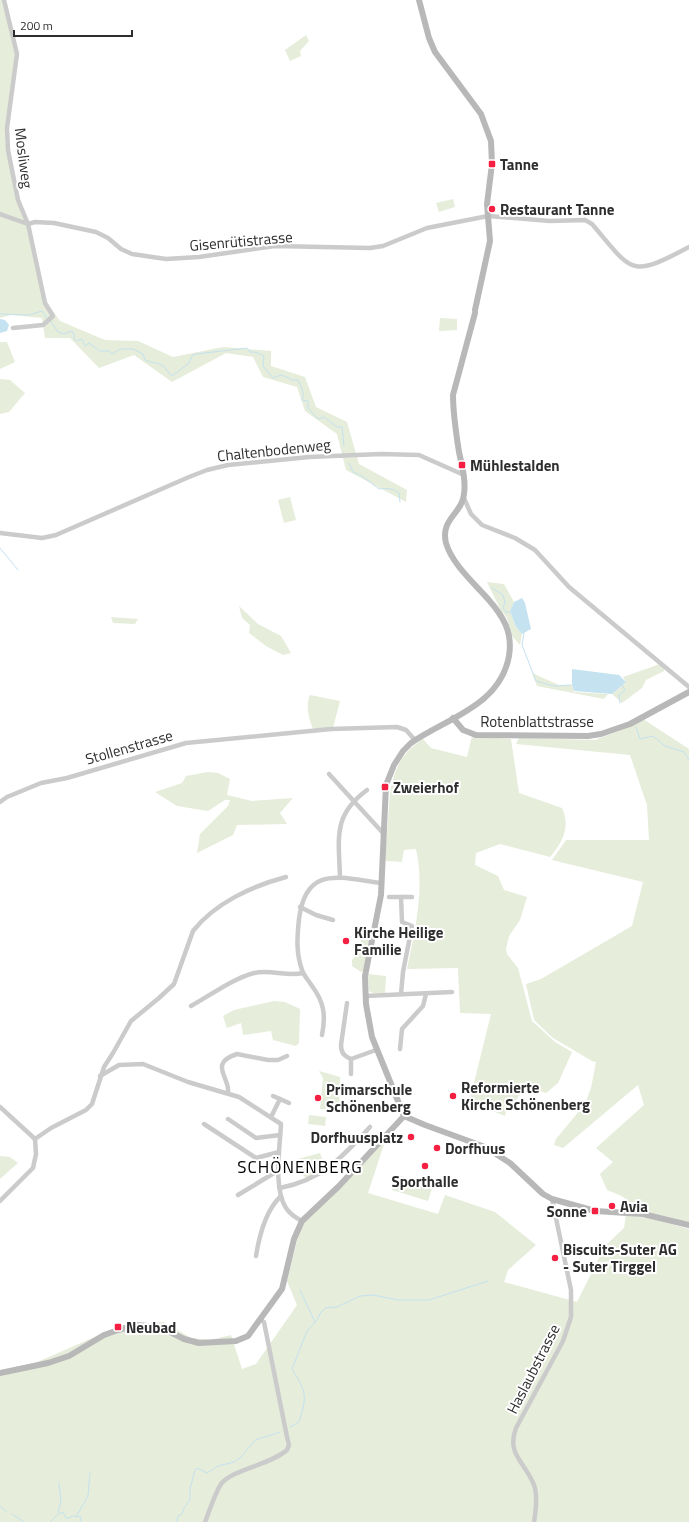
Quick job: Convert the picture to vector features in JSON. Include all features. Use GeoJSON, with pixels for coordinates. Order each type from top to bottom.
{"type":"FeatureCollection","features":[{"type":"Feature","properties":{"kind":"street","name":"Mosliweg"},"geometry":{"type":"LineString","coordinates":[[4,0],[17,54],[7,128],[8,150],[18,200],[28,224],[36,257],[45,303],[53,316],[43,325],[13,328]]}},
{"type":"Feature","properties":{"kind":"street"},"geometry":{"type":"LineString","coordinates":[[419,0],[434,52],[441,64],[471,100],[484,119],[491,141],[492,159],[488,197],[490,241],[475,311],[453,395],[454,417],[464,475],[464,498],[471,514],[482,526],[520,541],[535,550],[569,587],[689,687]]}},
{"type":"Feature","properties":{"kind":"street","name":"Gisenrütistrasse"},"geometry":{"type":"LineString","coordinates":[[0,214],[28,224],[35,222],[54,223],[96,232],[108,238],[121,249],[132,254],[166,258],[199,257],[275,246],[370,248],[383,246],[427,228],[488,216],[550,221],[585,220],[592,224],[626,263],[636,268],[656,264],[689,247]]}},
{"type":"Feature","properties":{"kind":"street","name":"Chaltenbodenweg"},"geometry":{"type":"LineString","coordinates":[[0,533],[42,538],[56,535],[189,476],[228,465],[309,457],[381,454],[419,455],[464,475]]}},
{"type":"Feature","properties":{"kind":"street"},"geometry":{"type":"LineString","coordinates":[[464,498],[446,526],[445,536],[447,546],[457,563],[502,616],[508,630],[510,648],[504,673],[493,691],[476,706],[415,740],[403,751],[388,778],[384,795],[380,908],[367,966],[365,996],[367,1018],[376,1050],[404,1116],[485,1147],[510,1163],[543,1194],[552,1200],[595,1211],[643,1214],[689,1225]]}},
{"type":"Feature","properties":{"kind":"street","name":"Rotenblattstrasse"},"geometry":{"type":"LineString","coordinates":[[453,718],[463,730],[476,735],[588,736],[616,730],[689,692]]}},
{"type":"Feature","properties":{"kind":"street","name":"Stollenstrasse"},"geometry":{"type":"LineString","coordinates":[[0,802],[7,796],[42,783],[67,778],[186,743],[270,736],[331,728],[397,727],[406,730],[415,740]]}},
{"type":"Feature","properties":{"kind":"street"},"geometry":{"type":"LineString","coordinates":[[329,774],[383,833]]}},
{"type":"Feature","properties":{"kind":"street"},"geometry":{"type":"LineString","coordinates":[[340,878],[338,837],[340,826],[346,810],[353,800],[367,790]]}},
{"type":"Feature","properties":{"kind":"street"},"geometry":{"type":"LineString","coordinates":[[35,1139],[51,1128],[86,1110],[92,1104],[104,1067],[131,1022],[174,984],[193,931],[198,924],[218,906],[270,881],[286,877]]}},
{"type":"Feature","properties":{"kind":"street"},"geometry":{"type":"LineString","coordinates":[[322,1034],[325,1022],[324,1007],[321,998],[303,973],[298,956],[296,940],[300,907],[306,891],[314,882],[327,878],[382,883]]}},
{"type":"Feature","properties":{"kind":"street"},"geometry":{"type":"LineString","coordinates":[[389,896],[412,896]]}},
{"type":"Feature","properties":{"kind":"street"},"geometry":{"type":"LineString","coordinates":[[401,994],[403,972],[412,926],[402,922],[402,897]]}},
{"type":"Feature","properties":{"kind":"street"},"geometry":{"type":"LineString","coordinates":[[300,907],[316,915],[333,920]]}},
{"type":"Feature","properties":{"kind":"street"},"geometry":{"type":"LineString","coordinates":[[191,1006],[254,973],[268,972],[291,975],[303,973]]}},
{"type":"Feature","properties":{"kind":"street"},"geometry":{"type":"LineString","coordinates":[[365,996],[452,992]]}},
{"type":"Feature","properties":{"kind":"street"},"geometry":{"type":"LineString","coordinates":[[400,1049],[402,1028],[423,1006],[426,994]]}},
{"type":"Feature","properties":{"kind":"street"},"geometry":{"type":"LineString","coordinates":[[347,1003],[341,1052],[346,1057],[351,1059],[376,1050]]}},
{"type":"Feature","properties":{"kind":"street"},"geometry":{"type":"LineString","coordinates":[[228,1092],[222,1073],[223,1065],[231,1056],[237,1054],[278,1060],[287,1056]]}},
{"type":"Feature","properties":{"kind":"street"},"geometry":{"type":"LineString","coordinates":[[351,1059],[351,1074]]}},
{"type":"Feature","properties":{"kind":"street"},"geometry":{"type":"LineString","coordinates":[[100,1076],[119,1065],[143,1064],[188,1082],[228,1092],[245,1100],[281,1124],[279,1152],[280,1196],[286,1208],[302,1221]]}},
{"type":"Feature","properties":{"kind":"street"},"geometry":{"type":"LineString","coordinates":[[273,1096],[289,1103]]}},
{"type":"Feature","properties":{"kind":"street"},"geometry":{"type":"LineString","coordinates":[[271,1117],[280,1099]]}},
{"type":"Feature","properties":{"kind":"street"},"geometry":{"type":"LineString","coordinates":[[0,1107],[35,1139],[36,1154],[33,1168],[0,1201]]}},
{"type":"Feature","properties":{"kind":"street"},"geometry":{"type":"LineString","coordinates":[[0,1373],[48,1363],[69,1356],[104,1335],[129,1327],[152,1325],[165,1329],[188,1341],[216,1343],[246,1338],[262,1320],[284,1284],[294,1240],[302,1221],[339,1186],[404,1116]]}},
{"type":"Feature","properties":{"kind":"street"},"geometry":{"type":"LineString","coordinates":[[228,1119],[256,1138],[280,1135]]}},
{"type":"Feature","properties":{"kind":"street"},"geometry":{"type":"LineString","coordinates":[[204,1124],[256,1158],[279,1152]]}},
{"type":"Feature","properties":{"kind":"street"},"geometry":{"type":"LineString","coordinates":[[280,1188],[300,1182],[329,1168],[340,1160],[370,1127]]}},
{"type":"Feature","properties":{"kind":"street"},"geometry":{"type":"LineString","coordinates":[[238,1194],[279,1170]]}},
{"type":"Feature","properties":{"kind":"street"},"geometry":{"type":"LineString","coordinates":[[256,1256],[264,1224],[275,1201],[280,1196]]}},
{"type":"Feature","properties":{"kind":"street","name":"Haslaubstrasse"},"geometry":{"type":"LineString","coordinates":[[534,1522],[536,1501],[534,1486],[518,1459],[513,1443],[516,1428],[563,1340],[571,1317],[572,1290],[558,1222],[552,1206],[552,1200]]}},
{"type":"Feature","properties":{"kind":"street"},"geometry":{"type":"LineString","coordinates":[[205,1522],[220,1485],[227,1478],[272,1460],[287,1450],[289,1444],[264,1322],[262,1320]]}},
{"type":"Feature","properties":{"kind":"green space"},"geometry":{"type":"Polygon","coordinates":[[[0,0],[6,0],[17,54],[7,128],[12,173],[28,224],[44,299],[60,321],[105,340],[138,341],[173,357],[223,347],[271,351],[271,366],[305,377],[316,407],[347,422],[359,464],[407,490],[406,502],[346,470],[337,434],[305,411],[297,387],[263,377],[253,357],[226,353],[172,382],[134,355],[99,368],[70,338],[45,338],[42,318],[11,315],[0,318],[0,0]]]}},
{"type":"Feature","properties":{"kind":"green space"},"geometry":{"type":"Polygon","coordinates":[[[306,35],[309,41],[300,51],[301,56],[290,61],[285,50],[306,35]]]}},
{"type":"Feature","properties":{"kind":"green space"},"geometry":{"type":"Polygon","coordinates":[[[453,199],[455,207],[439,212],[436,203],[453,199]]]}},
{"type":"Feature","properties":{"kind":"green space"},"geometry":{"type":"Polygon","coordinates":[[[440,318],[457,319],[457,330],[439,331],[440,318]]]}},
{"type":"Feature","properties":{"kind":"green space"},"geometry":{"type":"Polygon","coordinates":[[[0,342],[7,342],[15,362],[0,369],[0,342]]]}},
{"type":"Feature","properties":{"kind":"green space"},"geometry":{"type":"Polygon","coordinates":[[[0,379],[10,380],[25,393],[9,412],[0,414],[0,379]]]}},
{"type":"Feature","properties":{"kind":"green space"},"geometry":{"type":"Polygon","coordinates":[[[290,497],[296,520],[284,523],[278,500],[290,497]]]}},
{"type":"Feature","properties":{"kind":"green space"},"geometry":{"type":"Polygon","coordinates":[[[487,582],[504,584],[514,602],[510,611],[516,627],[522,634],[520,645],[512,636],[507,618],[500,609],[487,582]]]}},
{"type":"Feature","properties":{"kind":"green space"},"geometry":{"type":"Polygon","coordinates":[[[239,606],[258,624],[281,636],[291,653],[283,655],[266,646],[249,633],[250,625],[242,618],[239,606]]]}},
{"type":"Feature","properties":{"kind":"green space"},"geometry":{"type":"Polygon","coordinates":[[[111,617],[138,619],[135,624],[113,623],[111,617]]]}},
{"type":"Feature","properties":{"kind":"green space"},"geometry":{"type":"Polygon","coordinates":[[[660,664],[664,668],[664,671],[646,680],[642,688],[622,703],[612,694],[626,682],[623,677],[660,664]]]}},
{"type":"Feature","properties":{"kind":"green space"},"geometry":{"type":"Polygon","coordinates":[[[532,673],[559,685],[572,685],[574,692],[608,694],[604,699],[537,686],[532,673]]]}},
{"type":"Feature","properties":{"kind":"green space"},"geometry":{"type":"Polygon","coordinates":[[[310,695],[340,701],[333,728],[313,729],[308,708],[310,695]]]}},
{"type":"Feature","properties":{"kind":"green space"},"geometry":{"type":"Polygon","coordinates":[[[643,719],[689,749],[689,1223],[669,1217],[633,1210],[626,1199],[607,1190],[600,1174],[613,1162],[596,1148],[644,1105],[638,1085],[563,1148],[554,1145],[556,1139],[585,1104],[591,1088],[596,1062],[553,1038],[534,1020],[526,984],[541,979],[632,926],[643,882],[552,860],[566,840],[649,840],[647,805],[630,755],[516,744],[519,738],[595,740],[627,728],[643,719]]]}},
{"type":"Feature","properties":{"kind":"green space"},"geometry":{"type":"Polygon","coordinates":[[[472,736],[511,739],[519,793],[562,808],[566,822],[564,834],[550,857],[500,844],[476,853],[475,865],[498,876],[504,890],[527,897],[520,920],[509,936],[506,949],[507,954],[518,968],[532,1021],[555,1042],[572,1052],[558,1083],[546,1093],[526,1086],[513,1104],[508,1102],[505,1116],[470,1102],[471,1086],[473,1087],[491,1014],[460,1013],[458,968],[407,969],[418,909],[420,879],[416,849],[404,850],[402,862],[386,861],[390,797],[394,775],[404,755],[423,739],[431,748],[467,757],[472,736]]]}},
{"type":"Feature","properties":{"kind":"green space"},"geometry":{"type":"Polygon","coordinates":[[[208,772],[218,773],[230,779],[227,795],[252,801],[293,798],[280,813],[287,824],[237,825],[233,835],[197,853],[200,834],[228,806],[230,800],[225,800],[208,811],[177,806],[155,792],[182,783],[186,776],[208,772]]]}},
{"type":"Feature","properties":{"kind":"green space"},"geometry":{"type":"Polygon","coordinates":[[[370,936],[364,970],[361,972],[352,966],[352,960],[359,951],[362,937],[370,936]]]}},
{"type":"Feature","properties":{"kind":"green space"},"geometry":{"type":"Polygon","coordinates":[[[368,974],[386,976],[385,993],[373,993],[369,991],[368,974]]]}},
{"type":"Feature","properties":{"kind":"green space"},"geometry":{"type":"Polygon","coordinates":[[[274,1001],[285,1002],[300,1009],[299,1043],[296,1046],[273,1040],[271,1031],[243,1035],[241,1023],[227,1028],[223,1016],[234,1010],[274,1001]]]}},
{"type":"Feature","properties":{"kind":"green space"},"geometry":{"type":"Polygon","coordinates":[[[319,1071],[340,1077],[339,1110],[320,1109],[323,1078],[319,1071]]]}},
{"type":"Feature","properties":{"kind":"green space"},"geometry":{"type":"Polygon","coordinates":[[[309,1115],[326,1117],[325,1126],[308,1124],[309,1115]]]}},
{"type":"Feature","properties":{"kind":"green space"},"geometry":{"type":"Polygon","coordinates":[[[388,1132],[368,1193],[438,1214],[445,1195],[495,1212],[536,1245],[508,1270],[504,1282],[577,1302],[605,1246],[624,1228],[626,1215],[653,1219],[689,1229],[689,1522],[0,1522],[0,1370],[35,1363],[122,1325],[164,1322],[191,1338],[211,1340],[231,1335],[242,1369],[256,1364],[297,1305],[287,1281],[302,1221],[388,1132]]]}},
{"type":"Feature","properties":{"kind":"green space"},"geometry":{"type":"Polygon","coordinates":[[[320,1153],[325,1168],[306,1178],[290,1161],[320,1153]]]}},
{"type":"Feature","properties":{"kind":"green space"},"geometry":{"type":"Polygon","coordinates":[[[0,1156],[10,1157],[18,1163],[0,1179],[0,1156]]]}},
{"type":"Feature","properties":{"kind":"green space"},"geometry":{"type":"Polygon","coordinates":[[[397,1175],[433,1185],[428,1201],[392,1190],[397,1175]]]}},
{"type":"Feature","properties":{"kind":"water"},"geometry":{"type":"Polygon","coordinates":[[[0,319],[5,320],[9,325],[7,331],[0,333],[0,319]]]}},
{"type":"Feature","properties":{"kind":"water"},"geometry":{"type":"Polygon","coordinates":[[[522,598],[525,603],[531,629],[522,634],[516,627],[510,611],[514,602],[522,598]]]}},
{"type":"Feature","properties":{"kind":"water"},"geometry":{"type":"Polygon","coordinates":[[[572,669],[619,675],[626,682],[612,694],[574,691],[572,685],[572,669]]]}},
{"type":"Feature","properties":{"kind":"waterway"},"geometry":{"type":"LineString","coordinates":[[0,314],[29,315],[42,311],[47,318]]}},
{"type":"Feature","properties":{"kind":"waterway"},"geometry":{"type":"LineString","coordinates":[[50,320],[58,332],[64,334],[72,331],[74,339],[76,341],[82,339],[85,346],[89,343],[100,351],[109,351],[112,354],[120,349],[133,349],[143,354],[145,360],[164,367],[172,376],[188,364],[193,355],[247,348],[250,352],[255,352],[264,356],[263,366],[273,378],[281,375],[291,380],[298,380],[303,392],[302,400],[308,401],[308,408],[318,419],[324,417],[337,427],[342,427],[344,446]]}},
{"type":"Feature","properties":{"kind":"waterway"},"geometry":{"type":"LineString","coordinates":[[349,463],[353,472],[362,476],[379,489],[384,488],[394,490],[399,493],[400,502]]}},
{"type":"Feature","properties":{"kind":"waterway"},"geometry":{"type":"LineString","coordinates":[[0,548],[18,570]]}},
{"type":"Feature","properties":{"kind":"waterway"},"geometry":{"type":"LineString","coordinates":[[492,588],[503,595],[505,602],[503,608],[506,612],[511,612]]}},
{"type":"Feature","properties":{"kind":"waterway"},"geometry":{"type":"LineString","coordinates":[[524,633],[522,645],[536,681],[553,686],[571,685]]}},
{"type":"Feature","properties":{"kind":"waterway"},"geometry":{"type":"LineString","coordinates":[[620,703],[619,695],[625,690],[622,685]]}},
{"type":"Feature","properties":{"kind":"waterway"},"geometry":{"type":"LineString","coordinates":[[636,727],[640,739],[653,736],[665,746],[684,752],[689,760]]}},
{"type":"Feature","properties":{"kind":"waterway"},"geometry":{"type":"LineString","coordinates":[[290,1427],[299,1422],[304,1400],[303,1389],[292,1369],[307,1331],[317,1320],[321,1312],[326,1308],[337,1307],[360,1296],[373,1295],[398,1300],[429,1300],[488,1281]]}},
{"type":"Feature","properties":{"kind":"waterway"},"geometry":{"type":"LineString","coordinates":[[300,1290],[315,1322]]}},
{"type":"Feature","properties":{"kind":"waterway"},"geometry":{"type":"LineString","coordinates":[[177,1522],[178,1516],[182,1514],[184,1508],[190,1500],[190,1489],[195,1470],[197,1468],[207,1473],[218,1466],[234,1462],[241,1457],[255,1440],[280,1432]]}},
{"type":"Feature","properties":{"kind":"waterway"},"geometry":{"type":"LineString","coordinates":[[76,1517],[88,1496],[90,1473]]}},
{"type":"Feature","properties":{"kind":"waterway"},"geometry":{"type":"LineString","coordinates":[[58,1512],[61,1502],[59,1483]]}},
{"type":"Feature","properties":{"kind":"waterway"},"geometry":{"type":"LineString","coordinates":[[0,1506],[7,1512]]}},
{"type":"Feature","properties":{"kind":"waterway"},"geometry":{"type":"LineString","coordinates":[[50,1522],[58,1514],[63,1512],[66,1518],[72,1516],[81,1517],[80,1522]]}},
{"type":"Feature","properties":{"kind":"waterway"},"geometry":{"type":"LineString","coordinates":[[12,1514],[24,1522]]}},
{"type":"Feature","properties":{"kind":"place","name":"Tanne"},"geometry":{"type":"Point","coordinates":[492,164]}},
{"type":"Feature","properties":{"kind":"place","name":"Restaurant Tanne"},"geometry":{"type":"Point","coordinates":[492,209]}},
{"type":"Feature","properties":{"kind":"place","name":"Mühlestalden"},"geometry":{"type":"Point","coordinates":[462,465]}},
{"type":"Feature","properties":{"kind":"place","name":"Zweierhof"},"geometry":{"type":"Point","coordinates":[385,787]}},
{"type":"Feature","properties":{"kind":"place","name":"Kirche Heilige Familie"},"geometry":{"type":"Point","coordinates":[346,941]}},
{"type":"Feature","properties":{"kind":"place","name":"Reformierte Kirche Schönenberg"},"geometry":{"type":"Point","coordinates":[453,1096]}},
{"type":"Feature","properties":{"kind":"place","name":"Primarschule Schönenberg"},"geometry":{"type":"Point","coordinates":[318,1098]}},
{"type":"Feature","properties":{"kind":"place","name":"Dorfhuusplatz"},"geometry":{"type":"Point","coordinates":[411,1137]}},
{"type":"Feature","properties":{"kind":"place","name":"Dorfhuus"},"geometry":{"type":"Point","coordinates":[437,1148]}},
{"type":"Feature","properties":{"kind":"place","name":"Sporthalle"},"geometry":{"type":"Point","coordinates":[425,1166]}},
{"type":"Feature","properties":{"kind":"place","name":"Avia"},"geometry":{"type":"Point","coordinates":[612,1206]}},
{"type":"Feature","properties":{"kind":"place","name":"Sonne"},"geometry":{"type":"Point","coordinates":[595,1211]}},
{"type":"Feature","properties":{"kind":"place","name":"Biscuits-Suter AG - Suter Tirggel"},"geometry":{"type":"Point","coordinates":[555,1258]}},
{"type":"Feature","properties":{"kind":"place","name":"Neubad"},"geometry":{"type":"Point","coordinates":[118,1327]}},
{"type":"Feature","properties":{"kind":"district","name":"SCHÖNENBERG"},"geometry":{"type":"Point","coordinates":[300,1167]}}]}
